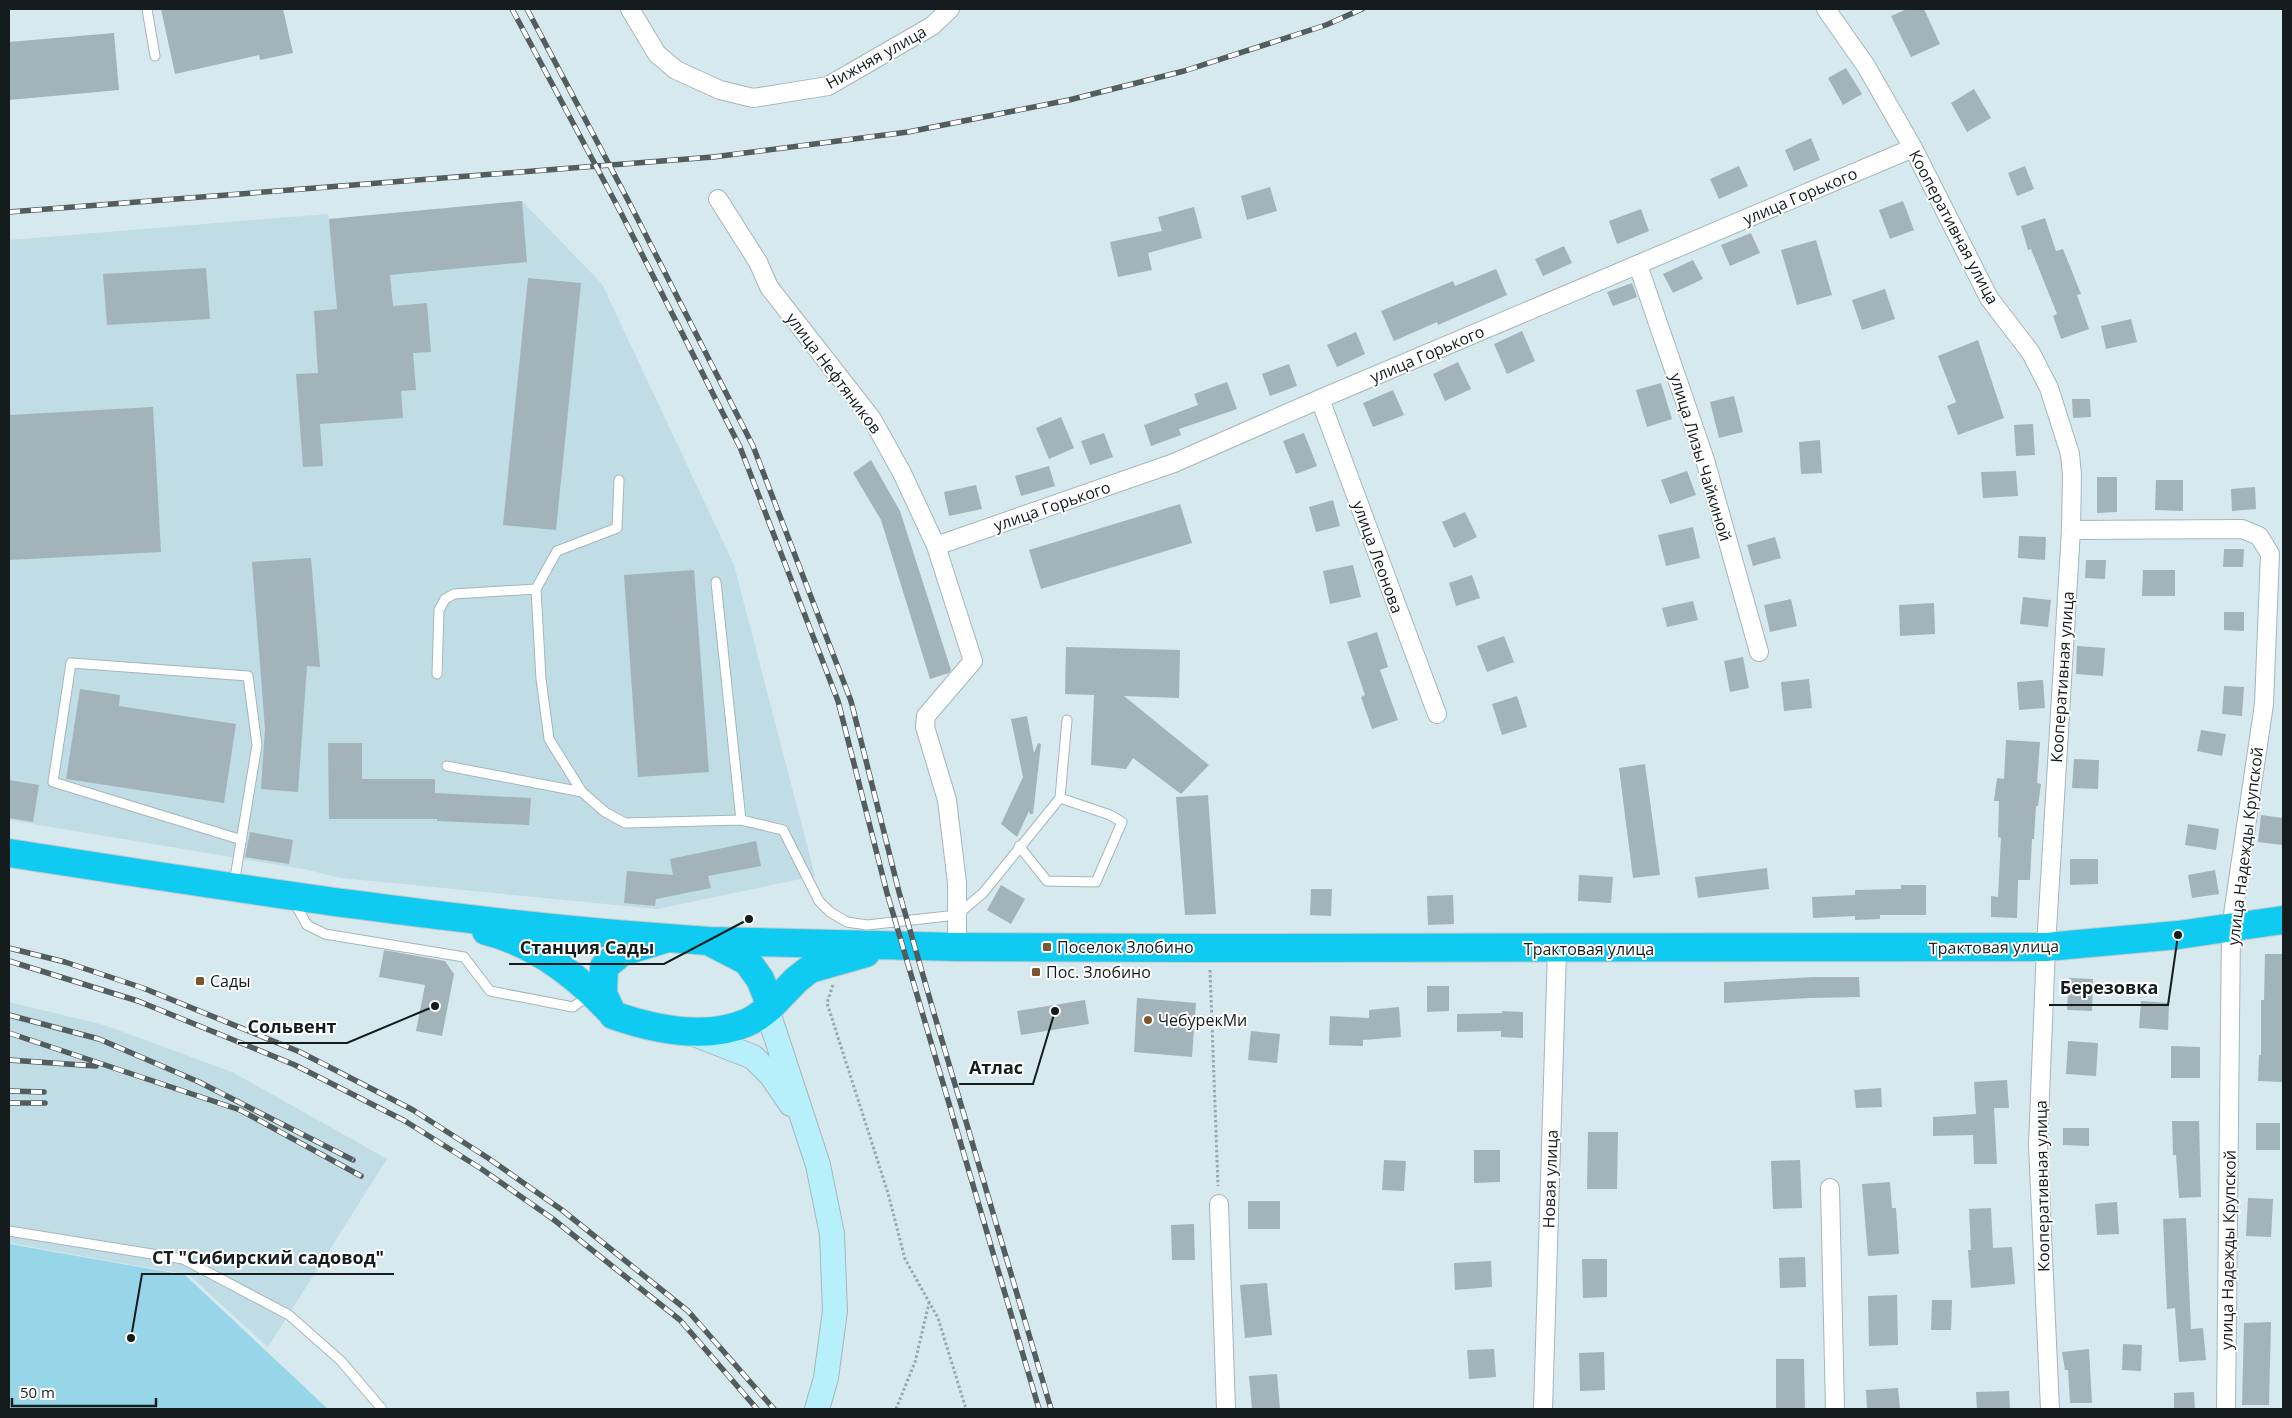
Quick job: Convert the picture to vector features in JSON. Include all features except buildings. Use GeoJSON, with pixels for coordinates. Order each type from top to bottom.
{"type":"FeatureCollection","features":[{"type":"Feature","properties":{"kind":"highway"},"geometry":{"type":"LineString","coordinates":[[9,853],[407,912],[492,932],[543,954],[572,974],[613,1015],[635,1023],[687,1031],[726,1029],[747,1023],[769,1007],[810,969],[894,944]]}},
{"type":"Feature","properties":{"kind":"highway","name":"Трактовая улица"},"geometry":{"type":"LineString","coordinates":[[407,912],[569,931],[708,941],[957,946],[1557,950],[2046,948],[2231,928],[2283,920]]}},
{"type":"Feature","properties":{"kind":"highway"},"geometry":{"type":"LineString","coordinates":[[613,1015],[603,994],[604,967],[622,952],[668,938]]}},
{"type":"Feature","properties":{"kind":"highway"},"geometry":{"type":"LineString","coordinates":[[708,941],[747,961],[760,979],[769,1007]]}},
{"type":"Feature","properties":{"kind":"street","name":"Нижняя улица"},"geometry":{"type":"LineString","coordinates":[[630,9],[657,54],[676,70],[720,90],[753,98],[828,86],[932,26],[950,9]]}},
{"type":"Feature","properties":{"kind":"street","name":"Кооперативная улица"},"geometry":{"type":"LineString","coordinates":[[1826,9],[1866,66],[1913,148],[1989,298],[2031,353],[2049,388],[2070,454],[2072,475],[2071,530],[2046,948],[2038,1145],[2050,1409]]}},
{"type":"Feature","properties":{"kind":"street","name":"улица Горького"},"geometry":{"type":"LineString","coordinates":[[936,546],[1174,463],[1320,399],[1913,148]]}},
{"type":"Feature","properties":{"kind":"street","name":"улица Нефтяников"},"geometry":{"type":"LineString","coordinates":[[718,199],[758,262],[768,287],[872,419],[902,473],[936,546],[973,661],[926,716],[925,727],[947,800],[957,883],[957,946]]}},
{"type":"Feature","properties":{"kind":"street","name":"улица Лизы Чайкиной"},"geometry":{"type":"LineString","coordinates":[[1638,264],[1705,460],[1759,652]]}},
{"type":"Feature","properties":{"kind":"street","name":"улица Леонова"},"geometry":{"type":"LineString","coordinates":[[1320,399],[1437,714]]}},
{"type":"Feature","properties":{"kind":"street","name":"улица Надежды Крупской"},"geometry":{"type":"LineString","coordinates":[[2071,530],[2242,529],[2258,536],[2270,554],[2264,704],[2231,928],[2226,1409]]}},
{"type":"Feature","properties":{"kind":"street","name":"Новая улица"},"geometry":{"type":"LineString","coordinates":[[1543,1409],[1557,950]]}},
{"type":"Feature","properties":{"kind":"street"},"geometry":{"type":"LineString","coordinates":[[769,1007],[818,1165],[832,1234],[835,1311],[826,1378],[817,1409]]}},
{"type":"Feature","properties":{"kind":"street"},"geometry":{"type":"LineString","coordinates":[[687,1031],[752,1057],[771,1076],[804,1121]]}},
{"type":"Feature","properties":{"kind":"street"},"geometry":{"type":"LineString","coordinates":[[1830,1188],[1836,1409]]}},
{"type":"Feature","properties":{"kind":"street"},"geometry":{"type":"LineString","coordinates":[[1219,1204],[1226,1409]]}},
{"type":"Feature","properties":{"kind":"lane"},"geometry":{"type":"LineString","coordinates":[[147,9],[155,56]]}},
{"type":"Feature","properties":{"kind":"lane"},"geometry":{"type":"LineString","coordinates":[[619,480],[617,528],[557,551],[536,589],[541,680],[549,739],[582,792],[605,812],[625,823],[741,820],[783,830],[819,901],[830,912],[847,922],[867,925],[957,915],[983,893],[1060,798],[1067,720]]}},
{"type":"Feature","properties":{"kind":"lane"},"geometry":{"type":"LineString","coordinates":[[716,582],[741,820]]}},
{"type":"Feature","properties":{"kind":"lane"},"geometry":{"type":"LineString","coordinates":[[437,674],[439,610],[445,599],[454,594],[536,589]]}},
{"type":"Feature","properties":{"kind":"lane"},"geometry":{"type":"LineString","coordinates":[[234,887],[242,840],[258,745],[248,676],[71,663],[53,782],[242,840]]}},
{"type":"Feature","properties":{"kind":"lane"},"geometry":{"type":"LineString","coordinates":[[447,766],[582,792]]}},
{"type":"Feature","properties":{"kind":"lane"},"geometry":{"type":"LineString","coordinates":[[1020,846],[1047,881],[1096,882],[1122,822],[1110,815],[1060,798]]}},
{"type":"Feature","properties":{"kind":"lane"},"geometry":{"type":"LineString","coordinates":[[290,896],[307,925],[325,934],[464,957],[490,991],[573,1007],[592,993]]}},
{"type":"Feature","properties":{"kind":"lane"},"geometry":{"type":"LineString","coordinates":[[9,1230],[183,1259],[289,1315],[341,1361],[382,1409]]}},
{"type":"Feature","properties":{"kind":"path"},"geometry":{"type":"LineString","coordinates":[[1209,948],[1219,1204]]}},
{"type":"Feature","properties":{"kind":"path"},"geometry":{"type":"LineString","coordinates":[[839,960],[827,1003],[888,1192],[905,1260],[938,1318],[966,1409]]}},
{"type":"Feature","properties":{"kind":"path"},"geometry":{"type":"LineString","coordinates":[[896,1409],[915,1362],[930,1303]]}},
{"type":"Feature","properties":{"kind":"shaded area"},"geometry":{"type":"Polygon","coordinates":[[[522,201],[602,284],[734,565],[815,876],[657,909],[341,878],[304,869],[9,820],[9,240],[328,214],[329,219],[522,201]]]}},
{"type":"Feature","properties":{"kind":"shaded area"},"geometry":{"type":"Polygon","coordinates":[[[9,1002],[104,1025],[232,1072],[387,1159],[268,1347],[189,1275],[9,1243],[9,1002]]]}},
{"type":"Feature","properties":{"kind":"shaded area"},"geometry":{"type":"Polygon","coordinates":[[[9,1244],[185,1275],[328,1409],[9,1409],[9,1244]]]}},
{"type":"Feature","properties":{"kind":"railway"},"geometry":{"type":"LineString","coordinates":[[512,9],[620,211],[740,447],[838,701],[887,893],[1039,1409]]}},
{"type":"Feature","properties":{"kind":"railway"},"geometry":{"type":"LineString","coordinates":[[527,9],[631,206],[753,446],[851,701],[899,892],[1051,1409]]}},
{"type":"Feature","properties":{"kind":"railway"},"geometry":{"type":"LineString","coordinates":[[9,212],[713,157],[908,132],[1069,100],[1184,71],[1326,25],[1362,9]]}},
{"type":"Feature","properties":{"kind":"railway"},"geometry":{"type":"LineString","coordinates":[[9,948],[65,962],[143,988],[300,1052],[413,1110],[488,1158],[562,1210],[688,1311],[774,1409]]}},
{"type":"Feature","properties":{"kind":"railway"},"geometry":{"type":"LineString","coordinates":[[9,961],[138,1001],[295,1065],[405,1121],[480,1168],[553,1219],[680,1320],[757,1409]]}},
{"type":"Feature","properties":{"kind":"railway"},"geometry":{"type":"LineString","coordinates":[[9,1015],[99,1039],[199,1082],[353,1160]]}},
{"type":"Feature","properties":{"kind":"railway"},"geometry":{"type":"LineString","coordinates":[[9,1033],[240,1110],[361,1176]]}},
{"type":"Feature","properties":{"kind":"railway"},"geometry":{"type":"LineString","coordinates":[[9,1060],[96,1066]]}},
{"type":"Feature","properties":{"kind":"railway"},"geometry":{"type":"LineString","coordinates":[[9,1091],[44,1092]]}},
{"type":"Feature","properties":{"kind":"railway"},"geometry":{"type":"LineString","coordinates":[[9,1103],[45,1103]]}},
{"type":"Feature","properties":{"kind":"place","name":"Станция Сады"},"geometry":{"type":"Point","coordinates":[749,919]}},
{"type":"Feature","properties":{"kind":"place","name":"Березовка"},"geometry":{"type":"Point","coordinates":[2178,935]}},
{"type":"Feature","properties":{"kind":"place","name":"Поселок Злобино"},"geometry":{"type":"Point","coordinates":[1047,947]}},
{"type":"Feature","properties":{"kind":"place","name":"Пос. Злобино"},"geometry":{"type":"Point","coordinates":[1036,972]}},
{"type":"Feature","properties":{"kind":"place","name":"Сады"},"geometry":{"type":"Point","coordinates":[200,981]}},
{"type":"Feature","properties":{"kind":"place","name":"Сольвент"},"geometry":{"type":"Point","coordinates":[435,1006]}},
{"type":"Feature","properties":{"kind":"place","name":"Атлас"},"geometry":{"type":"Point","coordinates":[1055,1011]}},
{"type":"Feature","properties":{"kind":"place","name":"ЧебурекМи"},"geometry":{"type":"Point","coordinates":[1148,1020]}},
{"type":"Feature","properties":{"kind":"place","name":"СТ \"Сибирский садовод\""},"geometry":{"type":"Point","coordinates":[131,1338]}}]}
